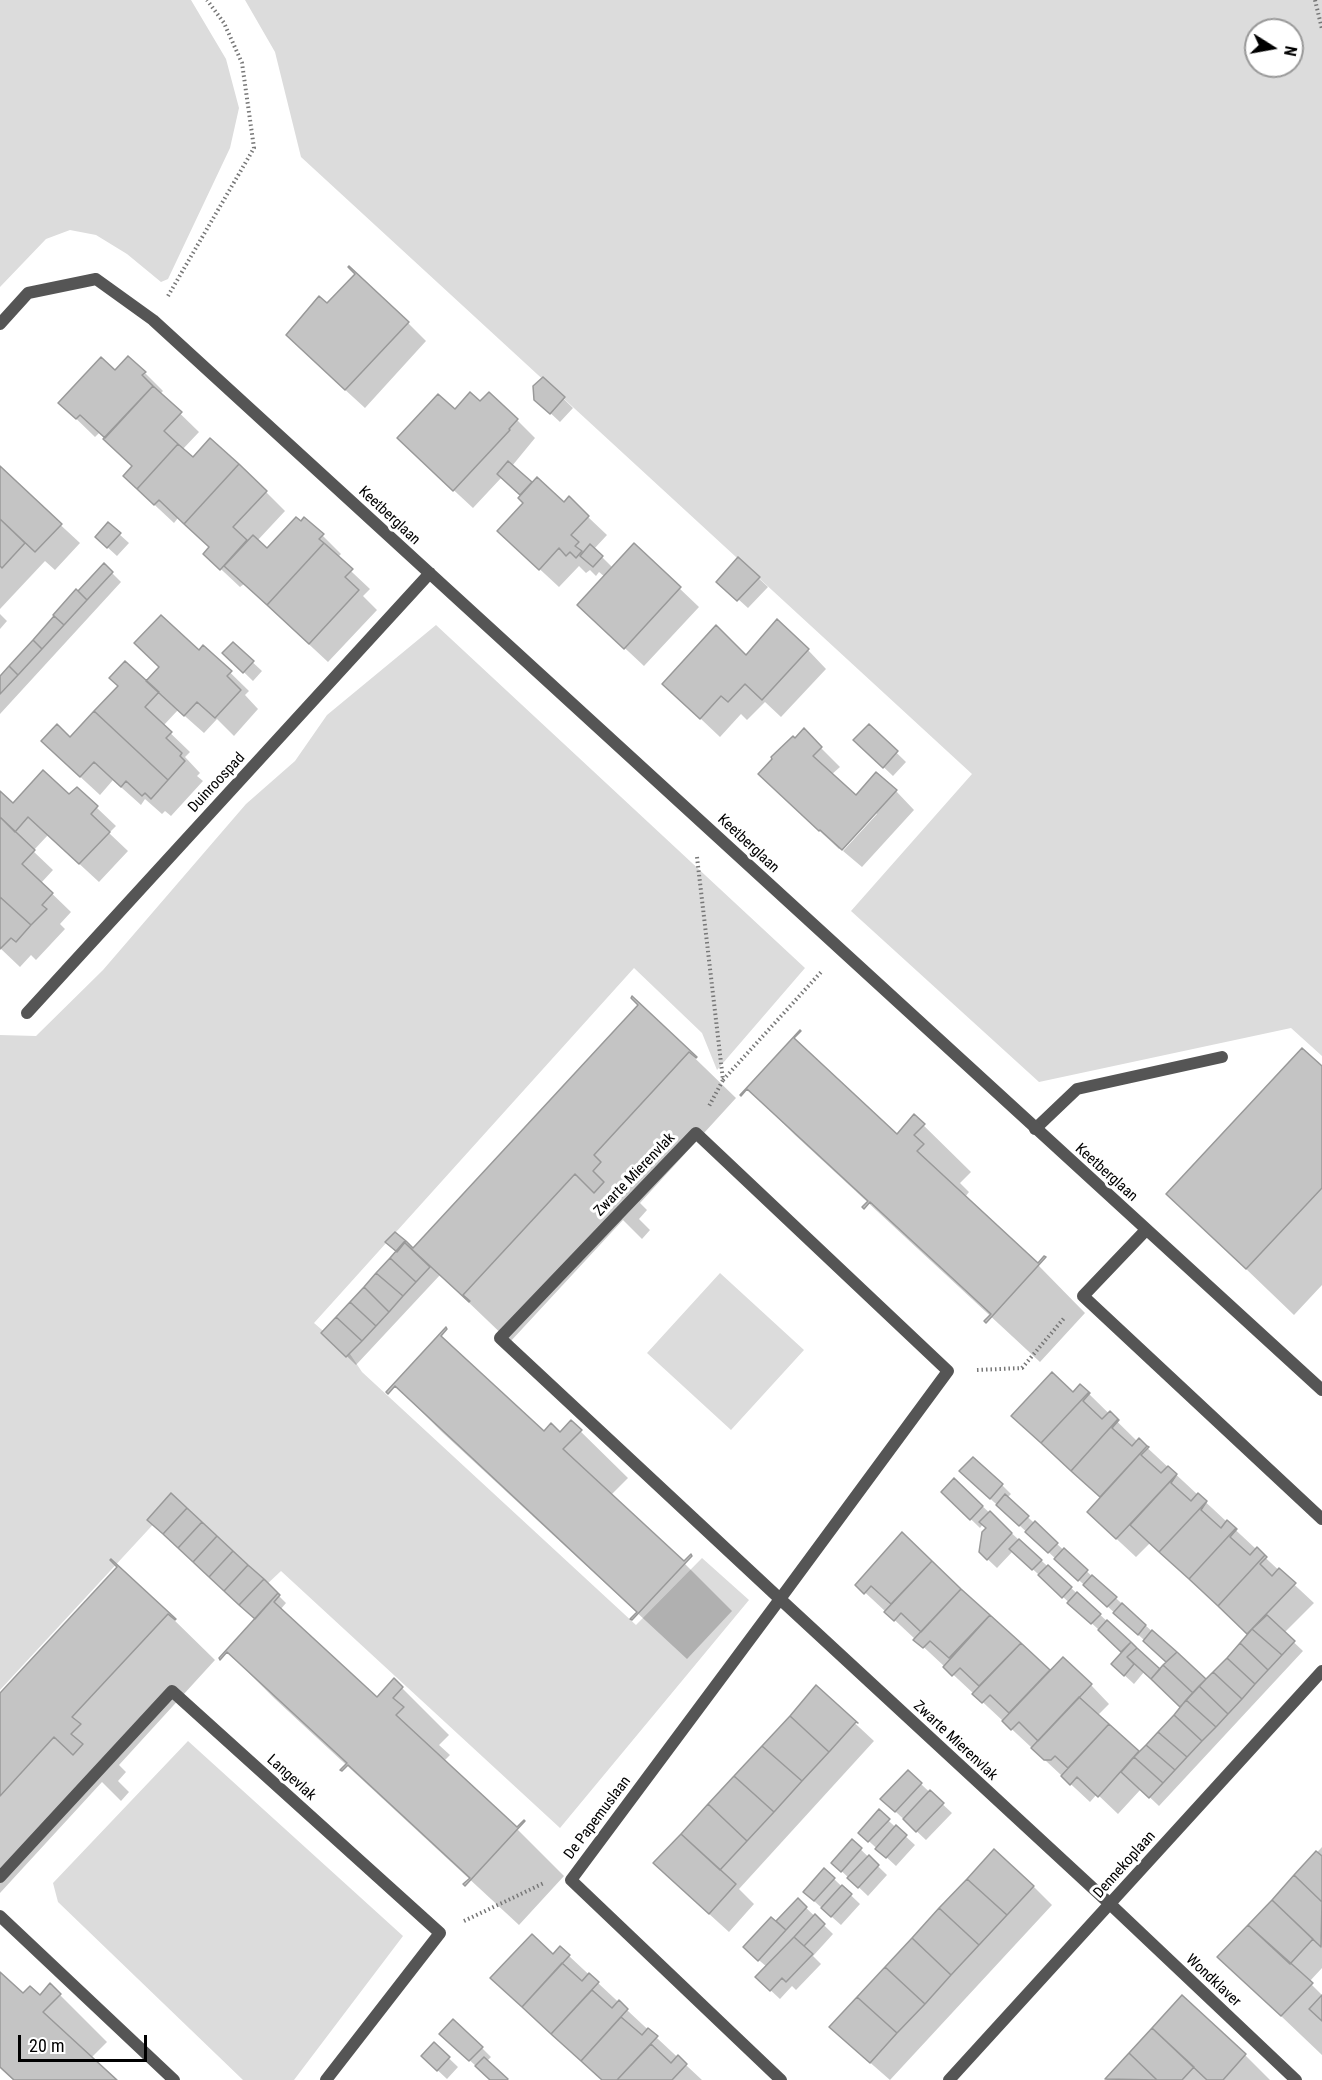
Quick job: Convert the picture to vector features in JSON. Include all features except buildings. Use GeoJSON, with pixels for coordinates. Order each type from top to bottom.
{"type":"FeatureCollection","features":[{"type":"Feature","properties":{"kind":"street","name":"Keetberglaan"},"geometry":{"type":"LineString","coordinates":[[0,324],[28,294],[96,279],[153,320],[1322,1390]]}},
{"type":"Feature","properties":{"kind":"street","name":"Duinroospad"},"geometry":{"type":"LineString","coordinates":[[27,1013],[430,573]]}},
{"type":"Feature","properties":{"kind":"street"},"geometry":{"type":"LineString","coordinates":[[1035,1129],[1077,1089],[1222,1057]]}},
{"type":"Feature","properties":{"kind":"street","name":"Zwarte Mierenvlak"},"geometry":{"type":"LineString","coordinates":[[948,1371],[696,1133],[500,1338],[1110,1904]]}},
{"type":"Feature","properties":{"kind":"street"},"geometry":{"type":"LineString","coordinates":[[1146,1230],[1083,1296],[1322,1519]]}},
{"type":"Feature","properties":{"kind":"street"},"geometry":{"type":"LineString","coordinates":[[780,1599],[948,1371]]}},
{"type":"Feature","properties":{"kind":"street","name":"De Papemuslaan"},"geometry":{"type":"LineString","coordinates":[[780,1599],[571,1880],[781,2080]]}},
{"type":"Feature","properties":{"kind":"street","name":"Dennekoplaan"},"geometry":{"type":"LineString","coordinates":[[949,2080],[1322,1671]]}},
{"type":"Feature","properties":{"kind":"street","name":"Langevlak"},"geometry":{"type":"LineString","coordinates":[[0,1877],[172,1691],[440,1933]]}},
{"type":"Feature","properties":{"kind":"street","name":"Wondklaver"},"geometry":{"type":"LineString","coordinates":[[1110,1904],[1296,2080]]}},
{"type":"Feature","properties":{"kind":"street"},"geometry":{"type":"LineString","coordinates":[[0,1917],[174,2080]]}},
{"type":"Feature","properties":{"kind":"street"},"geometry":{"type":"LineString","coordinates":[[326,2080],[440,1933]]}},
{"type":"Feature","properties":{"kind":"path"},"geometry":{"type":"LineString","coordinates":[[153,320],[254,148],[242,63],[224,23],[207,0]]}},
{"type":"Feature","properties":{"kind":"path"},"geometry":{"type":"LineString","coordinates":[[1315,0],[1322,29]]}},
{"type":"Feature","properties":{"kind":"path"},"geometry":{"type":"LineString","coordinates":[[692,813],[723,1080]]}},
{"type":"Feature","properties":{"kind":"path"},"geometry":{"type":"LineString","coordinates":[[696,1133],[723,1080],[841,950]]}},
{"type":"Feature","properties":{"kind":"path"},"geometry":{"type":"LineString","coordinates":[[948,1371],[1022,1368],[1083,1296]]}},
{"type":"Feature","properties":{"kind":"path"},"geometry":{"type":"LineString","coordinates":[[440,1933],[560,1874],[571,1880]]}},
{"type":"Feature","properties":{"kind":"shaded area"},"geometry":{"type":"Polygon","coordinates":[[[0,0],[191,0],[226,59],[239,108],[230,148],[168,279],[161,282],[127,254],[96,235],[70,230],[46,239],[0,287],[0,0]]]}},
{"type":"Feature","properties":{"kind":"shaded area"},"geometry":{"type":"Polygon","coordinates":[[[245,0],[1322,0],[1322,1056],[1291,1028],[1039,1082],[851,911],[972,774],[301,157],[275,52],[245,0]]]}},
{"type":"Feature","properties":{"kind":"shaded area"},"geometry":{"type":"Polygon","coordinates":[[[436,625],[805,968],[717,1070],[702,1033],[634,968],[314,1323],[350,1354],[362,1372],[636,1625],[702,1558],[749,1600],[560,1828],[281,1571],[264,1587],[172,1504],[0,1690],[0,1035],[36,1036],[103,970],[246,804],[295,761],[327,715],[436,625]]]}},
{"type":"Feature","properties":{"kind":"shaded area"},"geometry":{"type":"Polygon","coordinates":[[[720,1273],[804,1350],[731,1430],[647,1353],[720,1273]]]}},
{"type":"Feature","properties":{"kind":"shaded area"},"geometry":{"type":"Polygon","coordinates":[[[188,1741],[403,1936],[294,2080],[243,2080],[58,1902],[53,1883],[188,1741]]]}}]}
